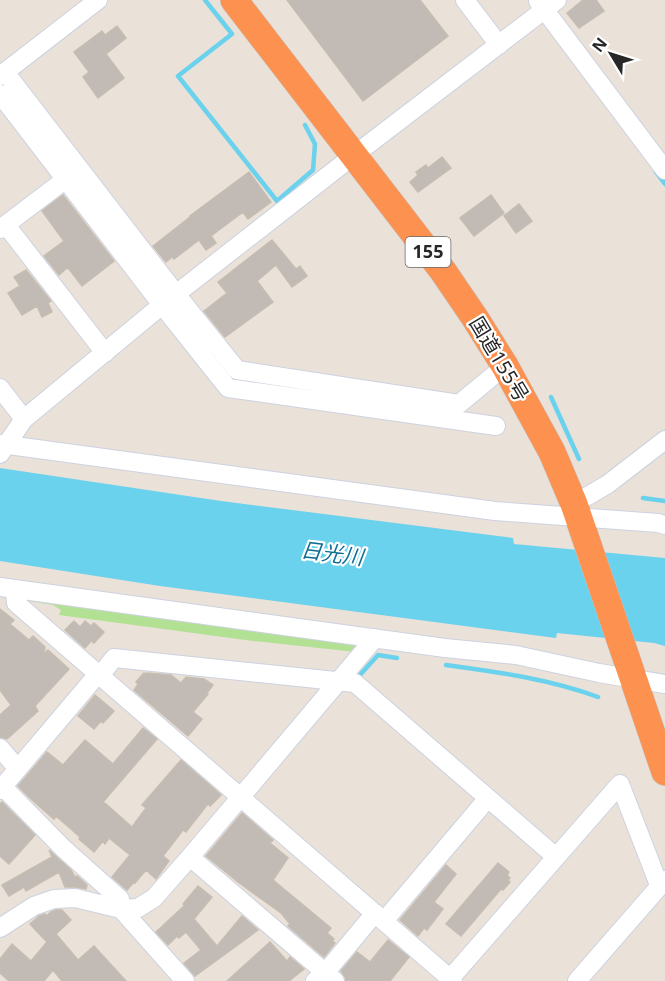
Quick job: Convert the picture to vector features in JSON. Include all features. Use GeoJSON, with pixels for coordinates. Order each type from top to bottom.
{"type":"FeatureCollection","features":[{"type":"Feature","properties":{"kind":"highway","name":"国道155号"},"geometry":{"type":"LineString","coordinates":[[234,0],[443,271],[506,366],[552,452],[578,517],[665,772]]}},
{"type":"Feature","properties":{"kind":"street"},"geometry":{"type":"LineString","coordinates":[[98,0],[2,74],[169,300],[228,388],[496,426]]}},
{"type":"Feature","properties":{"kind":"street"},"geometry":{"type":"LineString","coordinates":[[465,0],[499,45]]}},
{"type":"Feature","properties":{"kind":"street"},"geometry":{"type":"LineString","coordinates":[[665,170],[546,3],[499,45],[353,156],[105,352],[24,419],[2,448],[495,511],[665,525]]}},
{"type":"Feature","properties":{"kind":"street"},"geometry":{"type":"LineString","coordinates":[[0,94],[66,179],[169,300],[237,370],[459,404],[506,366]]}},
{"type":"Feature","properties":{"kind":"street"},"geometry":{"type":"LineString","coordinates":[[66,179],[3,227],[105,352]]}},
{"type":"Feature","properties":{"kind":"street"},"geometry":{"type":"LineString","coordinates":[[0,388],[24,419]]}},
{"type":"Feature","properties":{"kind":"street"},"geometry":{"type":"LineString","coordinates":[[472,422],[478,388]]}},
{"type":"Feature","properties":{"kind":"street"},"geometry":{"type":"LineString","coordinates":[[578,517],[608,484],[665,440]]}},
{"type":"Feature","properties":{"kind":"street"},"geometry":{"type":"LineString","coordinates":[[8,588],[516,655],[631,673],[665,684]]}},
{"type":"Feature","properties":{"kind":"street"},"geometry":{"type":"LineString","coordinates":[[8,588],[16,603],[98,676],[240,796],[450,980],[620,784],[662,882],[576,981]]}},
{"type":"Feature","properties":{"kind":"street"},"geometry":{"type":"LineString","coordinates":[[3,921],[54,899],[75,898],[121,909],[138,908],[154,898],[375,638]]}},
{"type":"Feature","properties":{"kind":"street"},"geometry":{"type":"LineString","coordinates":[[185,981],[121,909],[120,899],[1,789],[114,658],[355,683],[556,857]]}},
{"type":"Feature","properties":{"kind":"street"},"geometry":{"type":"LineString","coordinates":[[0,748],[18,769]]}},
{"type":"Feature","properties":{"kind":"street"},"geometry":{"type":"LineString","coordinates":[[190,857],[325,978],[488,798]]}},
{"type":"Feature","properties":{"kind":"green space"},"geometry":{"type":"Polygon","coordinates":[[[24,598],[359,640],[356,652],[253,641],[59,615],[61,610],[53,605],[23,600],[24,598]]]}},
{"type":"Feature","properties":{"kind":"water","name":"日光川"},"geometry":{"type":"Polygon","coordinates":[[[0,468],[221,501],[513,538],[514,544],[665,558],[665,646],[557,633],[556,638],[160,586],[0,561],[0,468]]]}},
{"type":"Feature","properties":{"kind":"building"},"geometry":{"type":"Polygon","coordinates":[[[287,0],[420,0],[448,36],[363,101],[287,0]]]}},
{"type":"Feature","properties":{"kind":"building"},"geometry":{"type":"Polygon","coordinates":[[[583,0],[596,0],[604,11],[579,28],[567,13],[583,0]]]}},
{"type":"Feature","properties":{"kind":"building"},"geometry":{"type":"Polygon","coordinates":[[[117,26],[126,38],[106,54],[124,78],[98,98],[83,77],[89,72],[74,52],[102,31],[105,35],[117,26]]]}},
{"type":"Feature","properties":{"kind":"building"},"geometry":{"type":"Polygon","coordinates":[[[442,157],[451,168],[418,192],[410,182],[418,175],[416,172],[426,165],[428,168],[442,157]]]}},
{"type":"Feature","properties":{"kind":"building"},"geometry":{"type":"Polygon","coordinates":[[[249,172],[271,202],[248,219],[243,212],[211,236],[216,243],[206,250],[199,240],[174,259],[172,257],[166,262],[153,246],[249,172]]]}},
{"type":"Feature","properties":{"kind":"building"},"geometry":{"type":"Polygon","coordinates":[[[63,195],[114,261],[82,286],[67,268],[59,275],[44,256],[64,241],[42,211],[63,195]]]}},
{"type":"Feature","properties":{"kind":"building"},"geometry":{"type":"Polygon","coordinates":[[[491,195],[504,213],[474,236],[460,218],[491,195]]]}},
{"type":"Feature","properties":{"kind":"building"},"geometry":{"type":"Polygon","coordinates":[[[519,204],[532,221],[516,233],[504,216],[519,204]]]}},
{"type":"Feature","properties":{"kind":"building"},"geometry":{"type":"Polygon","coordinates":[[[272,240],[296,269],[300,266],[307,276],[292,287],[276,265],[257,281],[273,302],[225,337],[204,311],[227,293],[218,282],[272,240]]]}},
{"type":"Feature","properties":{"kind":"building"},"geometry":{"type":"Polygon","coordinates":[[[26,270],[51,301],[48,303],[52,312],[42,317],[37,306],[22,315],[8,293],[20,286],[14,277],[26,270]]]}},
{"type":"Feature","properties":{"kind":"building"},"geometry":{"type":"Polygon","coordinates":[[[0,609],[14,620],[10,624],[29,640],[33,636],[45,647],[44,654],[48,650],[69,669],[35,706],[38,711],[7,739],[0,737],[0,715],[11,705],[0,690],[0,609]]]}},
{"type":"Feature","properties":{"kind":"building"},"geometry":{"type":"Polygon","coordinates":[[[74,621],[80,627],[85,621],[91,626],[94,623],[104,632],[94,643],[91,641],[85,648],[65,630],[74,621]]]}},
{"type":"Feature","properties":{"kind":"building"},"geometry":{"type":"Polygon","coordinates":[[[144,673],[171,675],[181,683],[186,677],[204,679],[213,685],[193,712],[202,719],[188,736],[134,690],[138,684],[136,682],[144,673]]]}},
{"type":"Feature","properties":{"kind":"building"},"geometry":{"type":"Polygon","coordinates":[[[95,695],[114,711],[94,729],[78,716],[95,695]]]}},
{"type":"Feature","properties":{"kind":"building"},"geometry":{"type":"Polygon","coordinates":[[[143,728],[157,739],[103,802],[132,827],[146,808],[142,805],[181,760],[221,795],[210,806],[207,805],[186,832],[183,830],[163,856],[169,861],[156,879],[146,870],[127,890],[112,877],[130,855],[109,838],[105,844],[103,841],[94,852],[56,816],[54,819],[18,786],[47,752],[63,765],[85,740],[113,764],[143,728]]]}},
{"type":"Feature","properties":{"kind":"building"},"geometry":{"type":"Polygon","coordinates":[[[2,802],[35,835],[9,864],[0,856],[0,804],[2,802]]]}},
{"type":"Feature","properties":{"kind":"building"},"geometry":{"type":"Polygon","coordinates":[[[242,813],[273,840],[270,843],[288,858],[273,880],[331,928],[327,933],[335,943],[324,957],[288,926],[290,924],[281,913],[206,856],[242,813]]]}},
{"type":"Feature","properties":{"kind":"building"},"geometry":{"type":"Polygon","coordinates":[[[49,850],[71,870],[75,877],[77,876],[87,885],[86,889],[65,887],[59,872],[26,891],[24,887],[9,896],[2,885],[52,857],[49,850]]]}},
{"type":"Feature","properties":{"kind":"building"},"geometry":{"type":"Polygon","coordinates":[[[498,863],[509,872],[507,875],[510,882],[503,890],[501,889],[461,936],[446,924],[498,863]]]}},
{"type":"Feature","properties":{"kind":"building"},"geometry":{"type":"Polygon","coordinates":[[[446,865],[456,874],[434,902],[443,909],[427,930],[424,928],[418,936],[400,920],[446,865]]]}},
{"type":"Feature","properties":{"kind":"building"},"geometry":{"type":"Polygon","coordinates":[[[198,886],[212,897],[194,919],[217,946],[242,916],[258,930],[195,976],[184,963],[201,950],[186,932],[179,938],[177,936],[168,945],[156,932],[185,905],[183,904],[198,886]]]}},
{"type":"Feature","properties":{"kind":"building"},"geometry":{"type":"Polygon","coordinates":[[[56,910],[62,910],[71,920],[56,934],[78,960],[94,946],[126,981],[62,981],[53,970],[44,981],[9,981],[0,973],[0,959],[12,944],[31,961],[47,942],[30,924],[39,916],[45,914],[46,916],[56,910]]]}},
{"type":"Feature","properties":{"kind":"building"},"geometry":{"type":"Polygon","coordinates":[[[388,940],[409,957],[390,981],[346,981],[341,971],[357,952],[370,962],[388,940]]]}},
{"type":"Feature","properties":{"kind":"building"},"geometry":{"type":"Polygon","coordinates":[[[270,942],[287,961],[290,957],[304,969],[289,981],[227,981],[270,942]]]}},
{"type":"Feature","properties":{"kind":"waterway"},"geometry":{"type":"LineString","coordinates":[[205,0],[232,34],[178,76],[277,201],[313,170],[315,144],[305,125]]}},
{"type":"Feature","properties":{"kind":"waterway"},"geometry":{"type":"LineString","coordinates":[[656,172],[665,184]]}},
{"type":"Feature","properties":{"kind":"waterway"},"geometry":{"type":"LineString","coordinates":[[229,376],[232,379],[318,391]]}},
{"type":"Feature","properties":{"kind":"waterway"},"geometry":{"type":"LineString","coordinates":[[551,397],[579,459]]}},
{"type":"Feature","properties":{"kind":"waterway"},"geometry":{"type":"LineString","coordinates":[[643,498],[665,501]]}},
{"type":"Feature","properties":{"kind":"waterway"},"geometry":{"type":"LineString","coordinates":[[359,676],[378,655],[397,658]]}},
{"type":"Feature","properties":{"kind":"waterway"},"geometry":{"type":"LineString","coordinates":[[446,665],[504,673],[598,697]]}}]}
